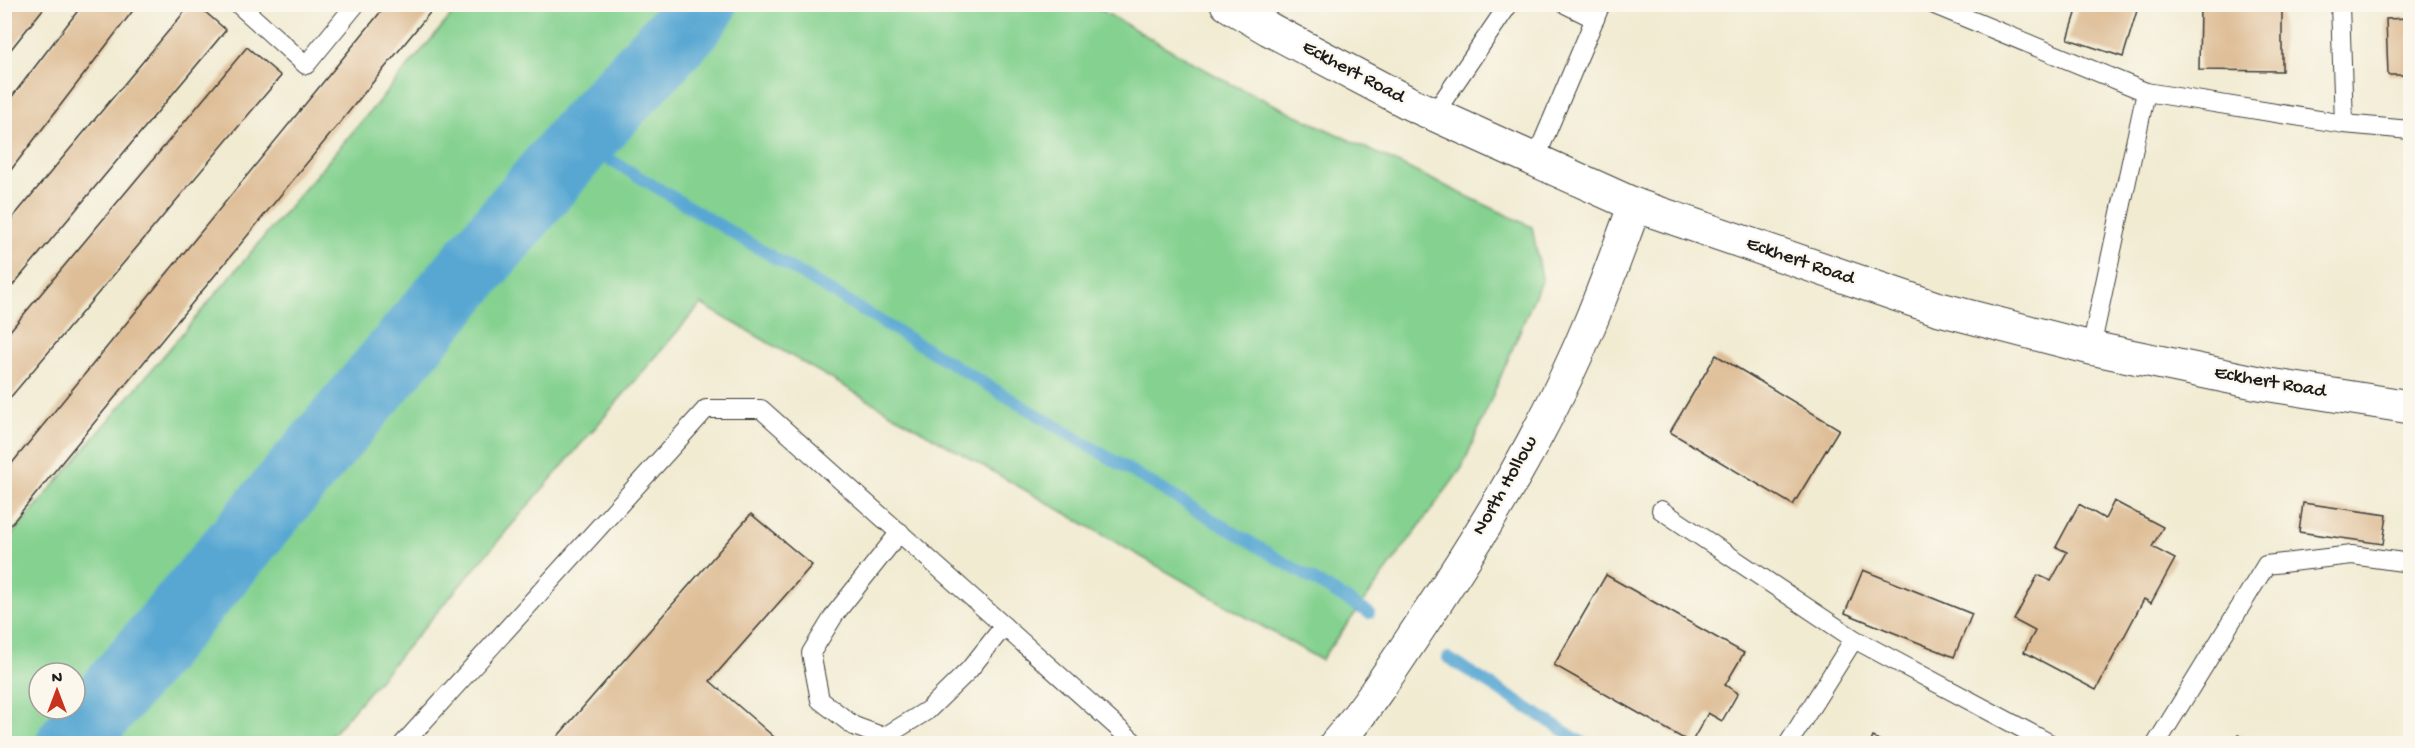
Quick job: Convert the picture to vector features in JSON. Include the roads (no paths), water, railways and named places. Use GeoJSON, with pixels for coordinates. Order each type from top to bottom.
{"type":"FeatureCollection","features":[{"type":"Feature","properties":{"kind":"main road","name":"Eckhert Road"},"geometry":{"type":"LineString","coordinates":[[1227,4],[1279,35],[1434,114],[1635,205],[1936,308],[2091,348],[2264,384],[2410,407]]}},
{"type":"Feature","properties":{"kind":"main road","name":"North Hollow"},"geometry":{"type":"LineString","coordinates":[[1336,744],[1364,711],[1437,602],[1500,501],[1550,408],[1592,317],[1635,205]]}},
{"type":"Feature","properties":{"kind":"lane"},"geometry":{"type":"LineString","coordinates":[[238,4],[306,65],[356,4]]}},
{"type":"Feature","properties":{"kind":"lane"},"geometry":{"type":"LineString","coordinates":[[1434,114],[1509,4]]}},
{"type":"Feature","properties":{"kind":"lane"},"geometry":{"type":"LineString","coordinates":[[1535,160],[1598,12],[1565,4]]}},
{"type":"Feature","properties":{"kind":"lane"},"geometry":{"type":"LineString","coordinates":[[1932,4],[2146,92],[2344,124],[2410,130]]}},
{"type":"Feature","properties":{"kind":"lane"},"geometry":{"type":"LineString","coordinates":[[2340,4],[2344,124]]}},
{"type":"Feature","properties":{"kind":"lane"},"geometry":{"type":"LineString","coordinates":[[2091,348],[2146,92]]}},
{"type":"Feature","properties":{"kind":"lane"},"geometry":{"type":"LineString","coordinates":[[403,744],[706,410],[761,409],[1136,744]]}},
{"type":"Feature","properties":{"kind":"lane"},"geometry":{"type":"LineString","coordinates":[[1661,510],[1854,639],[2051,744]]}},
{"type":"Feature","properties":{"kind":"lane"},"geometry":{"type":"LineString","coordinates":[[900,532],[836,614],[811,653],[820,700],[854,726],[884,737],[928,710],[969,670],[1004,626]]}},
{"type":"Feature","properties":{"kind":"lane"},"geometry":{"type":"LineString","coordinates":[[2156,744],[2266,565],[2352,555],[2410,564]]}},
{"type":"Feature","properties":{"kind":"lane"},"geometry":{"type":"LineString","coordinates":[[1788,744],[1854,639]]}},
{"type":"Feature","properties":{"kind":"waterway"},"geometry":{"type":"LineString","coordinates":[[71,744],[579,141],[685,27],[702,4]]}},
{"type":"Feature","properties":{"kind":"waterway"},"geometry":{"type":"LineString","coordinates":[[579,141],[1369,613]]}},
{"type":"Feature","properties":{"kind":"waterway"},"geometry":{"type":"LineString","coordinates":[[1448,658],[1585,744]]}}]}
